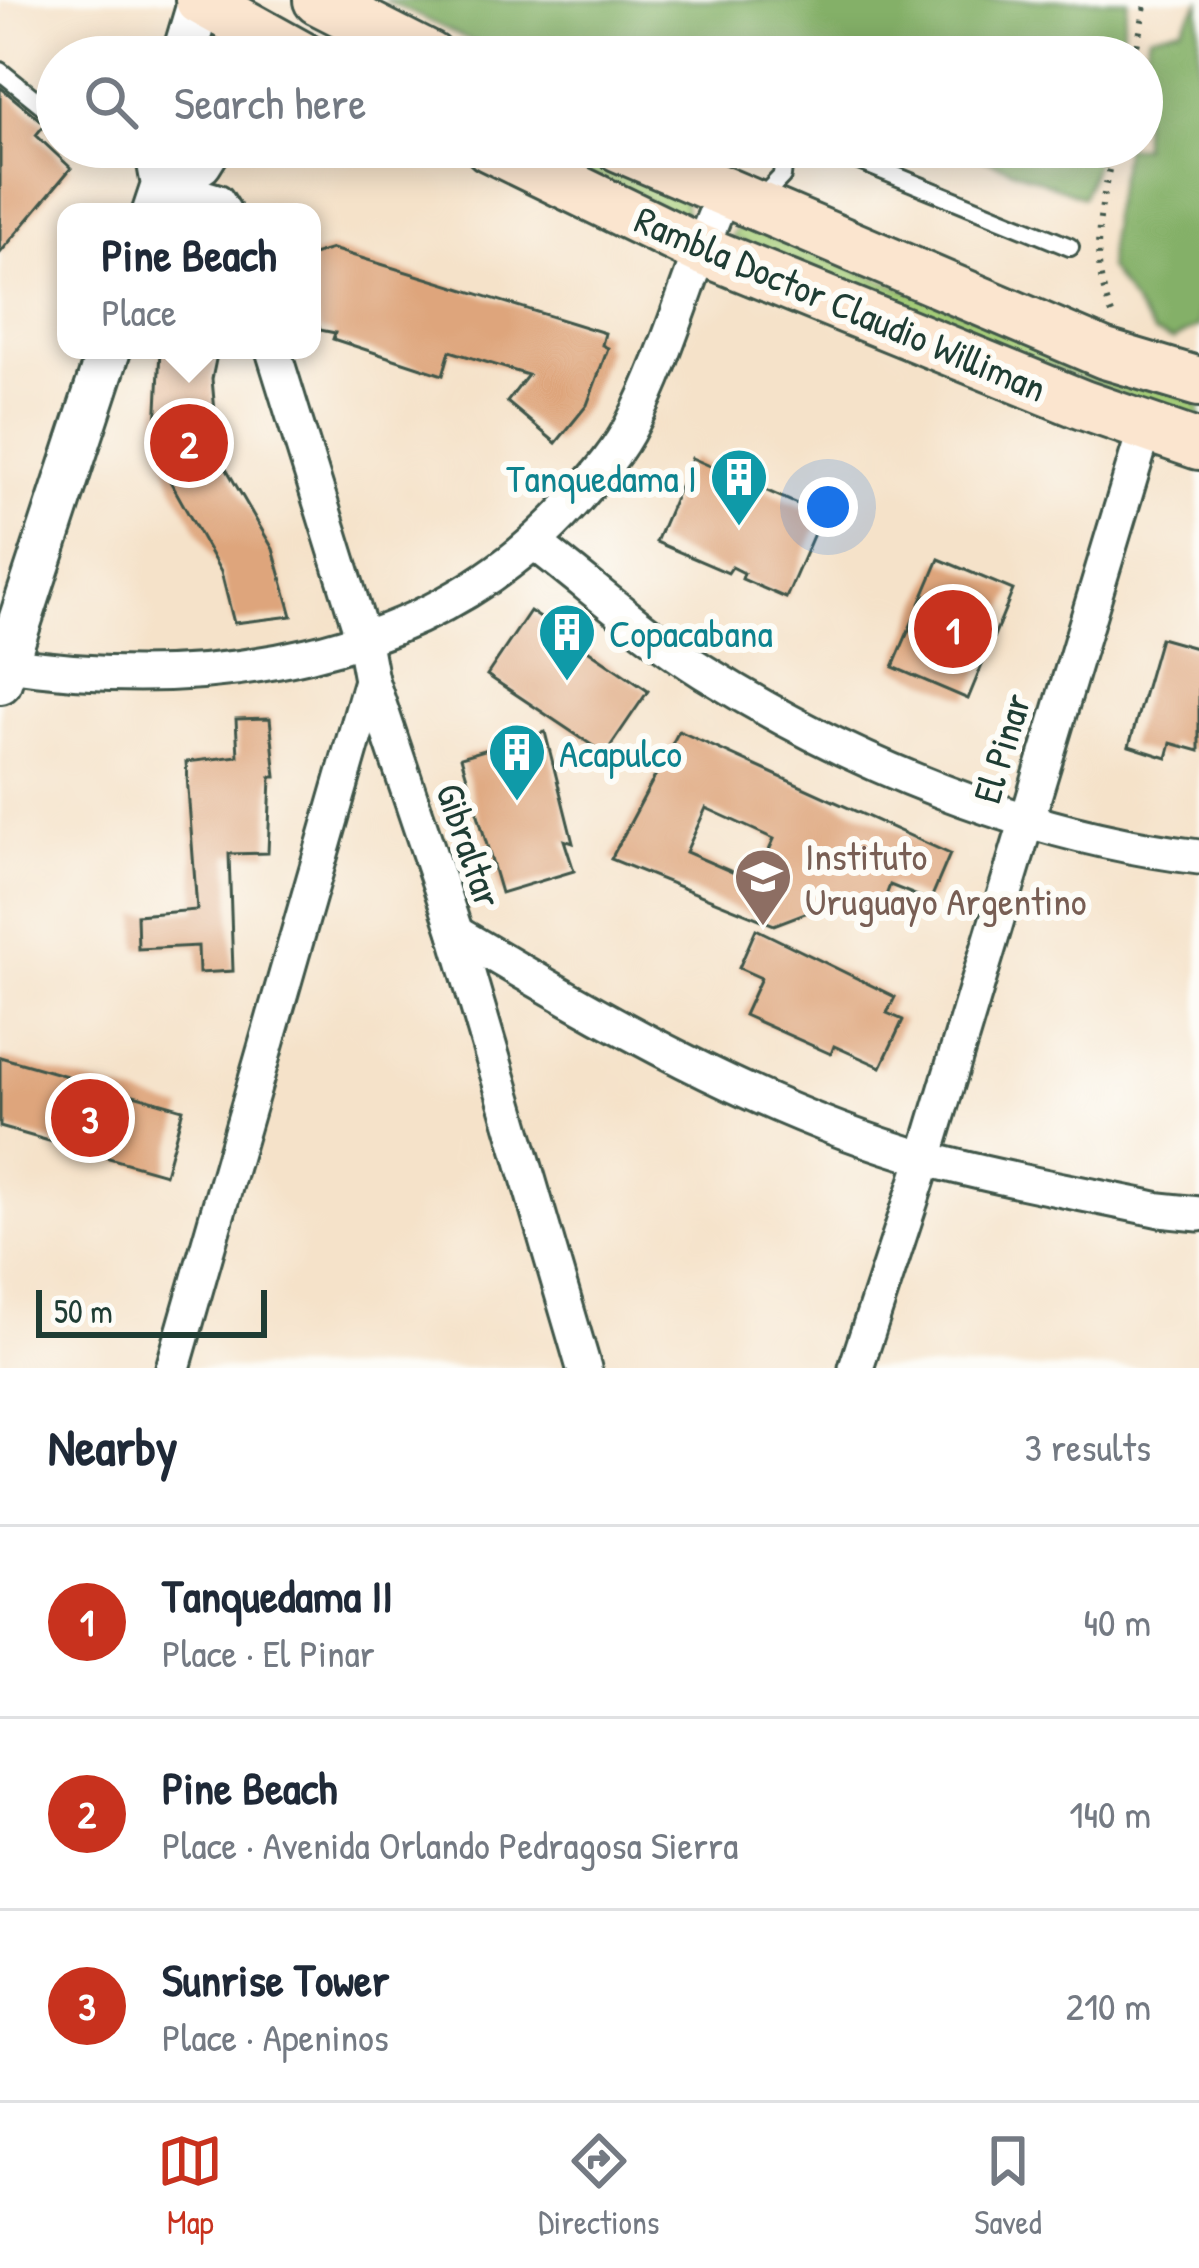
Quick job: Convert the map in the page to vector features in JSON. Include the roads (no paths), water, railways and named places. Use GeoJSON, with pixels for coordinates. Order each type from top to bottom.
{"type":"FeatureCollection","features":[{"type":"Feature","properties":{"kind":"main road"},"geometry":{"type":"LineString","coordinates":[[200,0],[265,36]]}},
{"type":"Feature","properties":{"kind":"main road"},"geometry":{"type":"LineString","coordinates":[[318,0],[389,36]]}},
{"type":"Feature","properties":{"kind":"main road","name":"Rambla Doctor Claudio Williman"},"geometry":{"type":"LineString","coordinates":[[532,168],[699,249],[1145,429],[1199,445]]}},
{"type":"Feature","properties":{"kind":"main road","name":"Rambla Doctor Claudio Williman"},"geometry":{"type":"LineString","coordinates":[[675,168],[737,201],[1105,354],[1199,382]]}},
{"type":"Feature","properties":{"kind":"street"},"geometry":{"type":"LineString","coordinates":[[189,36],[200,0]]}},
{"type":"Feature","properties":{"kind":"street"},"geometry":{"type":"LineString","coordinates":[[158,181],[188,168]]}},
{"type":"Feature","properties":{"kind":"street"},"geometry":{"type":"LineString","coordinates":[[158,181],[218,203]]}},
{"type":"Feature","properties":{"kind":"street"},"geometry":{"type":"LineString","coordinates":[[106,359],[2,669],[222,670],[364,642],[478,586],[536,544],[632,425],[699,249],[737,201]]}},
{"type":"Feature","properties":{"kind":"street","name":"Gibraltar"},"geometry":{"type":"LineString","coordinates":[[276,359],[364,642],[371,680],[456,933],[584,1368]]}},
{"type":"Feature","properties":{"kind":"street","name":"El Pinar"},"geometry":{"type":"LineString","coordinates":[[856,1368],[925,1158],[1023,820],[1145,429]]}},
{"type":"Feature","properties":{"kind":"street"},"geometry":{"type":"LineString","coordinates":[[536,544],[701,671],[845,750],[1023,820],[1199,857]]}},
{"type":"Feature","properties":{"kind":"street"},"geometry":{"type":"LineString","coordinates":[[173,1368],[371,680]]}},
{"type":"Feature","properties":{"kind":"street"},"geometry":{"type":"LineString","coordinates":[[456,933],[625,1032],[779,1104],[925,1158],[1160,1210],[1199,1214]]}},
{"type":"Feature","properties":{"kind":"lane"},"geometry":{"type":"LineString","coordinates":[[0,71],[36,100]]}},
{"type":"Feature","properties":{"kind":"lane"},"geometry":{"type":"LineString","coordinates":[[737,201],[782,176],[783,168]]}},
{"type":"Feature","properties":{"kind":"lane"},"geometry":{"type":"LineString","coordinates":[[876,168],[1070,247]]}},
{"type":"Feature","properties":{"kind":"place","name":"Pine Beach"},"geometry":{"type":"Point","coordinates":[189,443]}},
{"type":"Feature","properties":{"kind":"place","name":"Tanquedama I"},"geometry":{"type":"Point","coordinates":[739,528]}},
{"type":"Feature","properties":{"kind":"place","name":"Tanquedama II"},"geometry":{"type":"Point","coordinates":[953,629]}},
{"type":"Feature","properties":{"kind":"place","name":"Copacabana"},"geometry":{"type":"Point","coordinates":[567,683]}},
{"type":"Feature","properties":{"kind":"place","name":"Acapulco"},"geometry":{"type":"Point","coordinates":[517,803]}},
{"type":"Feature","properties":{"kind":"place","name":"Instituto Uruguayo Argentino"},"geometry":{"type":"Point","coordinates":[763,928]}},
{"type":"Feature","properties":{"kind":"place","name":"Sunrise Tower"},"geometry":{"type":"Point","coordinates":[90,1118]}}]}
